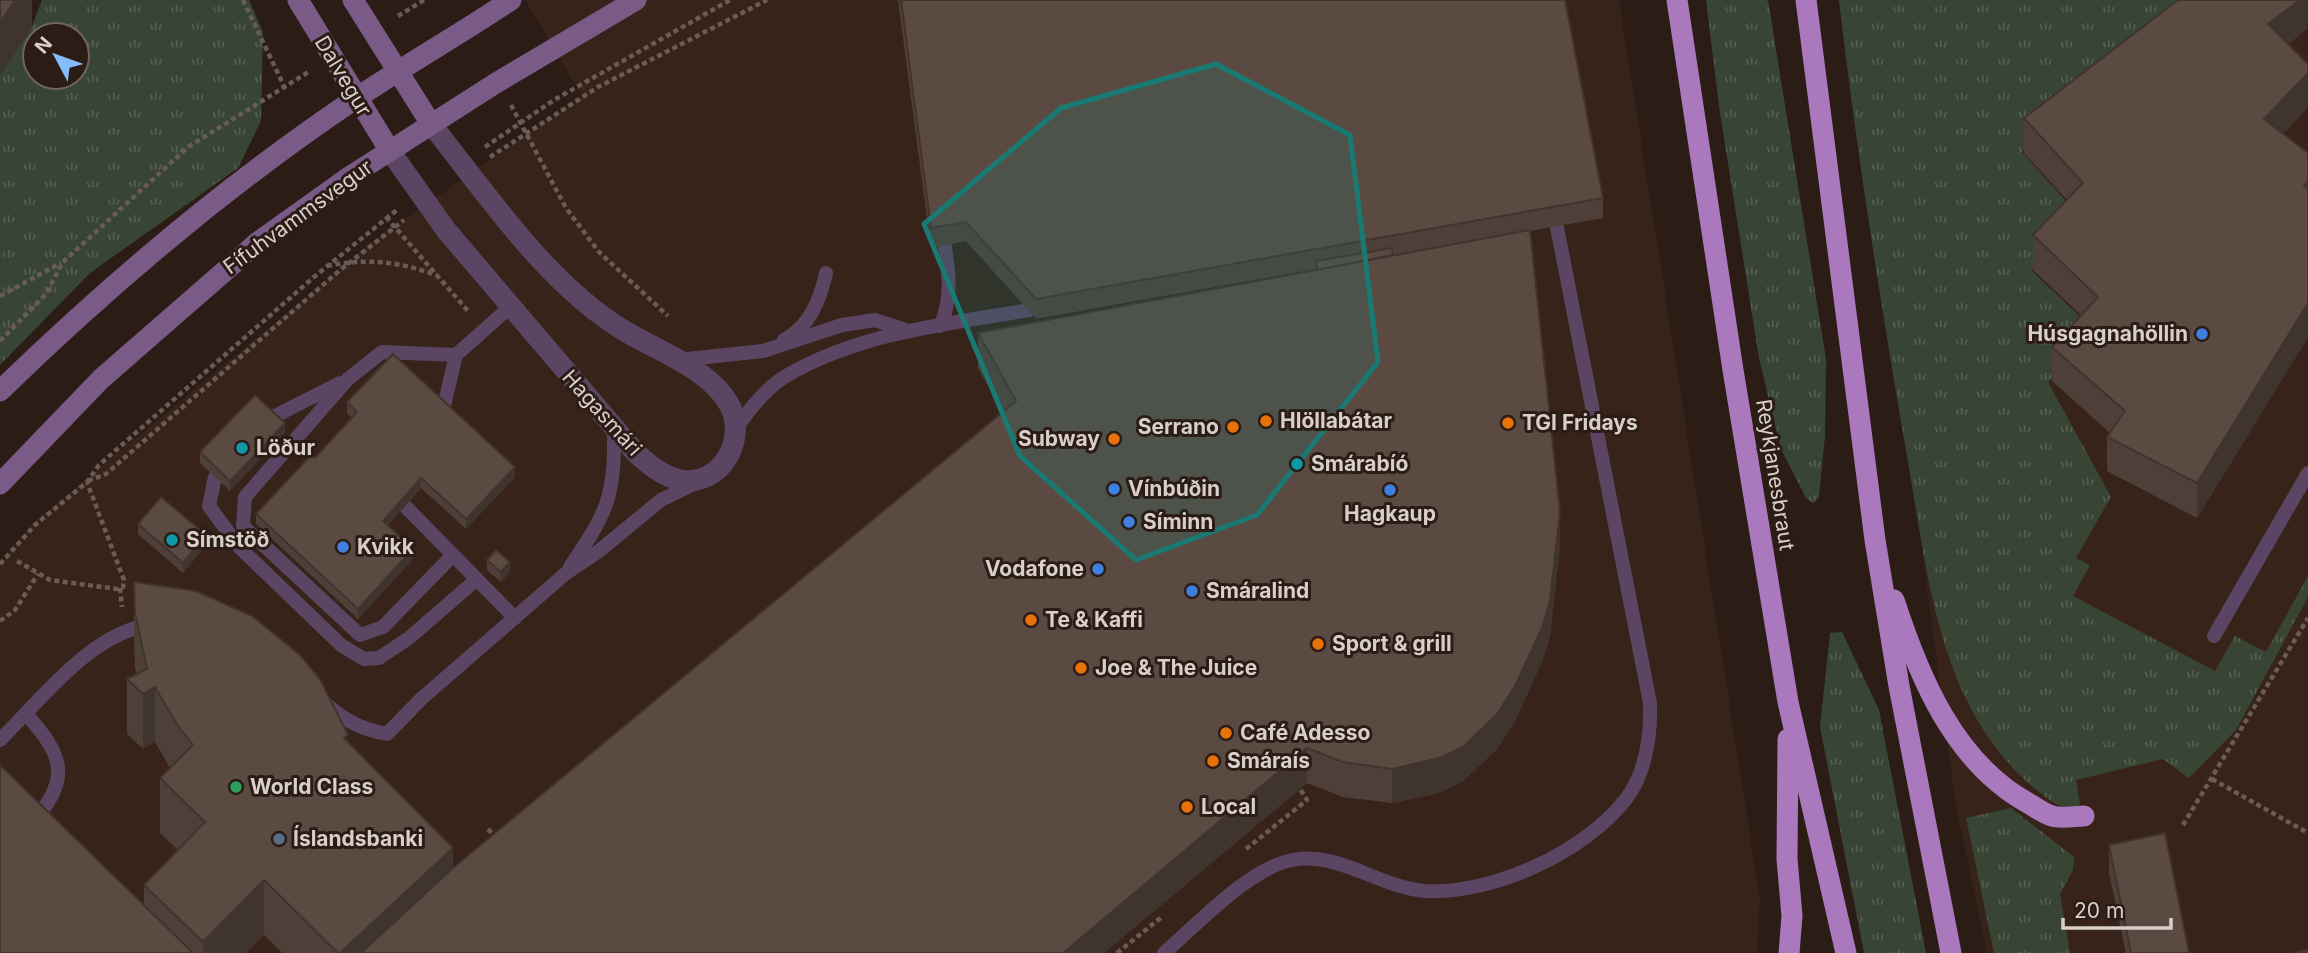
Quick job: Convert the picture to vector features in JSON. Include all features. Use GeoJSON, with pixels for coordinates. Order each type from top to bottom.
{"type":"FeatureCollection","features":[{"type":"Feature","properties":{"kind":"highway","name":"Reykjanesbraut"},"geometry":{"type":"LineString","coordinates":[[1677,0],[1732,370],[1788,702],[1846,953]]}},
{"type":"Feature","properties":{"kind":"highway"},"geometry":{"type":"LineString","coordinates":[[1806,0],[1875,540],[1901,698],[1951,953]]}},
{"type":"Feature","properties":{"kind":"highway"},"geometry":{"type":"LineString","coordinates":[[1875,540],[1898,612],[1944,720],[1987,773],[2007,791],[2052,816],[2084,816]]}},
{"type":"Feature","properties":{"kind":"highway"},"geometry":{"type":"LineString","coordinates":[[1788,702],[1787,859],[1792,916],[1789,953]]}},
{"type":"Feature","properties":{"kind":"main road","name":"Dalvegur"},"geometry":{"type":"LineString","coordinates":[[298,0],[390,151]]}},
{"type":"Feature","properties":{"kind":"main road"},"geometry":{"type":"LineString","coordinates":[[353,0],[397,74],[431,124]]}},
{"type":"Feature","properties":{"kind":"main road"},"geometry":{"type":"LineString","coordinates":[[0,391],[88,306],[183,225],[356,99],[511,0]]}},
{"type":"Feature","properties":{"kind":"main road","name":"Fífuhvammsvegur"},"geometry":{"type":"LineString","coordinates":[[0,484],[101,379],[186,301],[258,242],[431,124],[570,37],[636,0]]}},
{"type":"Feature","properties":{"kind":"street"},"geometry":{"type":"LineString","coordinates":[[431,124],[554,275],[619,327],[674,360],[700,372],[716,386],[730,405],[738,426],[735,446],[720,467],[704,479]]}},
{"type":"Feature","properties":{"kind":"street","name":"Hagasmári"},"geometry":{"type":"LineString","coordinates":[[390,151],[419,194],[510,307],[614,428],[656,471],[680,480],[704,479]]}},
{"type":"Feature","properties":{"kind":"lane"},"geometry":{"type":"LineString","coordinates":[[1164,953],[1240,888],[1290,860],[1319,858],[1424,891],[1466,888],[1514,876],[1599,828],[1627,797],[1648,752],[1650,703],[1550,196]]}},
{"type":"Feature","properties":{"kind":"lane"},"geometry":{"type":"LineString","coordinates":[[940,218],[949,289],[948,309],[940,326]]}},
{"type":"Feature","properties":{"kind":"lane"},"geometry":{"type":"LineString","coordinates":[[763,351],[789,337],[807,321],[821,296],[826,273]]}},
{"type":"Feature","properties":{"kind":"lane"},"geometry":{"type":"LineString","coordinates":[[443,410],[456,355],[510,307]]}},
{"type":"Feature","properties":{"kind":"lane"},"geometry":{"type":"LineString","coordinates":[[738,426],[757,400],[785,377],[826,357],[905,330],[1029,310]]}},
{"type":"Feature","properties":{"kind":"lane"},"geometry":{"type":"LineString","coordinates":[[674,360],[763,351],[842,325],[875,320],[905,330]]}},
{"type":"Feature","properties":{"kind":"lane"},"geometry":{"type":"LineString","coordinates":[[453,555],[383,627],[360,635],[243,526],[245,497],[348,380],[382,352],[456,355]]}},
{"type":"Feature","properties":{"kind":"lane"},"geometry":{"type":"LineString","coordinates":[[269,419],[348,380]]}},
{"type":"Feature","properties":{"kind":"lane"},"geometry":{"type":"LineString","coordinates":[[565,573],[595,530],[609,500],[614,470],[614,428]]}},
{"type":"Feature","properties":{"kind":"lane"},"geometry":{"type":"LineString","coordinates":[[2214,636],[2308,473]]}},
{"type":"Feature","properties":{"kind":"lane"},"geometry":{"type":"LineString","coordinates":[[215,477],[209,506],[239,547],[341,645],[364,659],[379,658],[409,638],[477,579]]}},
{"type":"Feature","properties":{"kind":"lane"},"geometry":{"type":"LineString","coordinates":[[314,694],[342,719],[363,730],[387,734],[421,699],[565,573],[599,551],[661,500],[704,479]]}},
{"type":"Feature","properties":{"kind":"lane"},"geometry":{"type":"LineString","coordinates":[[405,506],[515,618]]}},
{"type":"Feature","properties":{"kind":"lane"},"geometry":{"type":"LineString","coordinates":[[0,740],[87,656],[117,634],[150,624],[162,625]]}},
{"type":"Feature","properties":{"kind":"lane"},"geometry":{"type":"LineString","coordinates":[[26,714],[51,741],[59,768],[55,790],[28,827]]}},
{"type":"Feature","properties":{"kind":"path"},"geometry":{"type":"LineString","coordinates":[[0,296],[62,262],[188,147],[284,86],[243,0]]}},
{"type":"Feature","properties":{"kind":"path"},"geometry":{"type":"LineString","coordinates":[[462,163],[641,48],[730,0]]}},
{"type":"Feature","properties":{"kind":"path"},"geometry":{"type":"LineString","coordinates":[[521,123],[566,208],[599,252],[668,316]]}},
{"type":"Feature","properties":{"kind":"path"},"geometry":{"type":"LineString","coordinates":[[0,564],[35,525],[87,482],[99,465],[326,267],[386,217],[419,194]]}},
{"type":"Feature","properties":{"kind":"path"},"geometry":{"type":"LineString","coordinates":[[386,217],[485,330]]}},
{"type":"Feature","properties":{"kind":"path"},"geometry":{"type":"LineString","coordinates":[[326,267],[381,260],[410,265],[439,277]]}},
{"type":"Feature","properties":{"kind":"path"},"geometry":{"type":"LineString","coordinates":[[0,341],[46,294],[62,262]]}},
{"type":"Feature","properties":{"kind":"path"},"geometry":{"type":"LineString","coordinates":[[87,482],[124,580],[120,588],[121,598]]}},
{"type":"Feature","properties":{"kind":"path"},"geometry":{"type":"LineString","coordinates":[[17,561],[50,580],[120,588]]}},
{"type":"Feature","properties":{"kind":"path"},"geometry":{"type":"LineString","coordinates":[[0,621],[15,610],[38,574]]}},
{"type":"Feature","properties":{"kind":"path"},"geometry":{"type":"LineString","coordinates":[[2183,825],[2308,618]]}},
{"type":"Feature","properties":{"kind":"path"},"geometry":{"type":"LineString","coordinates":[[2212,779],[2308,833]]}},
{"type":"Feature","properties":{"kind":"path"},"geometry":{"type":"LineString","coordinates":[[488,829],[503,846]]}},
{"type":"Feature","properties":{"kind":"highlighted area"},"geometry":{"type":"Polygon","coordinates":[[[1216,64],[1350,135],[1378,362],[1257,515],[1136,560],[1020,456],[924,224],[1061,108],[1216,64]]]}},
{"type":"Feature","properties":{"kind":"shaded area"},"geometry":{"type":"Polygon","coordinates":[[[525,0],[1619,0],[1760,899],[1757,953],[0,953],[0,564],[33,523],[375,240],[582,96],[525,0]]]}},
{"type":"Feature","properties":{"kind":"shaded area"},"geometry":{"type":"Polygon","coordinates":[[[1850,0],[2308,0],[2308,953],[1987,953],[1956,807],[1850,0]]]}},
{"type":"Feature","properties":{"kind":"green space"},"geometry":{"type":"Polygon","coordinates":[[[42,0],[249,0],[263,32],[261,121],[238,168],[90,273],[0,365],[0,75],[21,43],[21,91],[91,91],[91,21],[34,21],[42,0]]]}},
{"type":"Feature","properties":{"kind":"green space"},"geometry":{"type":"Polygon","coordinates":[[[1706,0],[1768,0],[1826,359],[1825,436],[1819,497],[1813,503],[1806,498],[1781,449],[1759,358],[1720,113],[1706,0]]]}},
{"type":"Feature","properties":{"kind":"green space"},"geometry":{"type":"Polygon","coordinates":[[[1839,0],[2220,0],[2022,152],[2081,218],[2031,270],[2095,331],[2048,382],[2111,497],[2076,558],[2090,565],[2073,596],[2215,671],[2235,636],[2266,652],[2308,576],[2308,597],[2236,730],[2189,778],[2163,759],[2076,780],[2080,805],[2058,805],[2024,779],[1998,751],[1976,718],[1959,684],[1943,639],[1924,554],[1868,220],[1839,0]]]}},
{"type":"Feature","properties":{"kind":"green space"},"geometry":{"type":"Polygon","coordinates":[[[1842,632],[1879,710],[1926,953],[1864,953],[1820,727],[1830,633],[1842,632]]]}},
{"type":"Feature","properties":{"kind":"green space"},"geometry":{"type":"Polygon","coordinates":[[[2011,808],[2074,857],[2073,870],[2060,894],[2070,953],[1994,953],[1966,818],[2011,808]]]}},
{"type":"Feature","properties":{"kind":"building"},"geometry":{"type":"Polygon","coordinates":[[[0,0],[15,0],[0,23],[0,0]]]}},
{"type":"Feature","properties":{"kind":"building"},"geometry":{"type":"Polygon","coordinates":[[[901,0],[1565,0],[1603,198],[1036,299],[966,222],[931,228],[901,0]]]}},
{"type":"Feature","properties":{"kind":"building"},"geometry":{"type":"Polygon","coordinates":[[[2178,0],[2300,0],[2268,24],[2308,64],[2308,73],[2264,119],[2308,153],[2308,182],[2304,186],[2308,188],[2308,303],[2197,483],[2107,437],[2125,411],[2052,347],[2098,297],[2033,235],[2083,183],[2024,118],[2178,0]]]}},
{"type":"Feature","properties":{"kind":"building","name":"Smáralind"},"geometry":{"type":"Polygon","coordinates":[[[1530,230],[1560,512],[1550,601],[1542,628],[1515,686],[1497,714],[1463,747],[1439,758],[1392,769],[1343,762],[1307,748],[1063,953],[361,953],[453,868],[1016,401],[978,333],[1530,230]]]}},
{"type":"Feature","properties":{"kind":"building"},"geometry":{"type":"Polygon","coordinates":[[[1392,248],[1393,255],[1317,270],[1316,261],[1392,248]]]}},
{"type":"Feature","properties":{"kind":"building"},"geometry":{"type":"Polygon","coordinates":[[[393,354],[515,467],[466,519],[421,478],[383,521],[413,549],[358,609],[256,514],[311,455],[315,458],[357,412],[347,402],[393,354]]]}},
{"type":"Feature","properties":{"kind":"building","name":"Löður"},"geometry":{"type":"Polygon","coordinates":[[[255,395],[285,423],[230,481],[200,452],[255,395]]]}},
{"type":"Feature","properties":{"kind":"building","name":"Símstöð"},"geometry":{"type":"Polygon","coordinates":[[[161,497],[206,535],[183,563],[138,524],[161,497]]]}},
{"type":"Feature","properties":{"kind":"building"},"geometry":{"type":"Polygon","coordinates":[[[496,550],[510,562],[501,572],[487,560],[496,550]]]}},
{"type":"Feature","properties":{"kind":"building"},"geometry":{"type":"Polygon","coordinates":[[[134,582],[196,591],[252,616],[300,655],[320,679],[348,735],[344,738],[453,848],[340,953],[264,880],[203,942],[144,885],[205,822],[160,778],[193,745],[178,726],[155,687],[143,694],[127,679],[147,669],[135,613],[134,582]]]}},
{"type":"Feature","properties":{"kind":"building"},"geometry":{"type":"Polygon","coordinates":[[[0,765],[193,953],[0,953],[0,765]]]}},
{"type":"Feature","properties":{"kind":"building"},"geometry":{"type":"Polygon","coordinates":[[[2165,833],[2189,953],[2131,953],[2109,845],[2165,833]]]}},
{"type":"Feature","properties":{"kind":"place","name":"Húsgagnahöllin"},"geometry":{"type":"Point","coordinates":[2202,334]}},
{"type":"Feature","properties":{"kind":"place","name":"Hlöllabátar"},"geometry":{"type":"Point","coordinates":[1266,421]}},
{"type":"Feature","properties":{"kind":"place","name":"TGI Fridays"},"geometry":{"type":"Point","coordinates":[1508,423]}},
{"type":"Feature","properties":{"kind":"place","name":"Serrano"},"geometry":{"type":"Point","coordinates":[1233,427]}},
{"type":"Feature","properties":{"kind":"place","name":"Subway"},"geometry":{"type":"Point","coordinates":[1114,439]}},
{"type":"Feature","properties":{"kind":"place","name":"Löður"},"geometry":{"type":"Point","coordinates":[242,448]}},
{"type":"Feature","properties":{"kind":"place","name":"Smárabíó"},"geometry":{"type":"Point","coordinates":[1297,464]}},
{"type":"Feature","properties":{"kind":"place","name":"Vínbúðin"},"geometry":{"type":"Point","coordinates":[1114,489]}},
{"type":"Feature","properties":{"kind":"place","name":"Hagkaup"},"geometry":{"type":"Point","coordinates":[1390,490]}},
{"type":"Feature","properties":{"kind":"place","name":"Síminn"},"geometry":{"type":"Point","coordinates":[1129,522]}},
{"type":"Feature","properties":{"kind":"place","name":"Símstöð"},"geometry":{"type":"Point","coordinates":[172,540]}},
{"type":"Feature","properties":{"kind":"place","name":"Kvikk"},"geometry":{"type":"Point","coordinates":[343,547]}},
{"type":"Feature","properties":{"kind":"place","name":"Vodafone"},"geometry":{"type":"Point","coordinates":[1098,569]}},
{"type":"Feature","properties":{"kind":"place","name":"Smáralind"},"geometry":{"type":"Point","coordinates":[1192,591]}},
{"type":"Feature","properties":{"kind":"place","name":"Te & Kaffi"},"geometry":{"type":"Point","coordinates":[1031,620]}},
{"type":"Feature","properties":{"kind":"place","name":"Sport & grill"},"geometry":{"type":"Point","coordinates":[1318,644]}},
{"type":"Feature","properties":{"kind":"place","name":"Joe & The Juice"},"geometry":{"type":"Point","coordinates":[1081,668]}},
{"type":"Feature","properties":{"kind":"place","name":"Café Adesso"},"geometry":{"type":"Point","coordinates":[1226,733]}},
{"type":"Feature","properties":{"kind":"place","name":"Smáraís"},"geometry":{"type":"Point","coordinates":[1213,761]}},
{"type":"Feature","properties":{"kind":"place","name":"World Class"},"geometry":{"type":"Point","coordinates":[236,787]}},
{"type":"Feature","properties":{"kind":"place","name":"Local"},"geometry":{"type":"Point","coordinates":[1187,807]}},
{"type":"Feature","properties":{"kind":"place","name":"Íslandsbanki"},"geometry":{"type":"Point","coordinates":[279,839]}}]}
